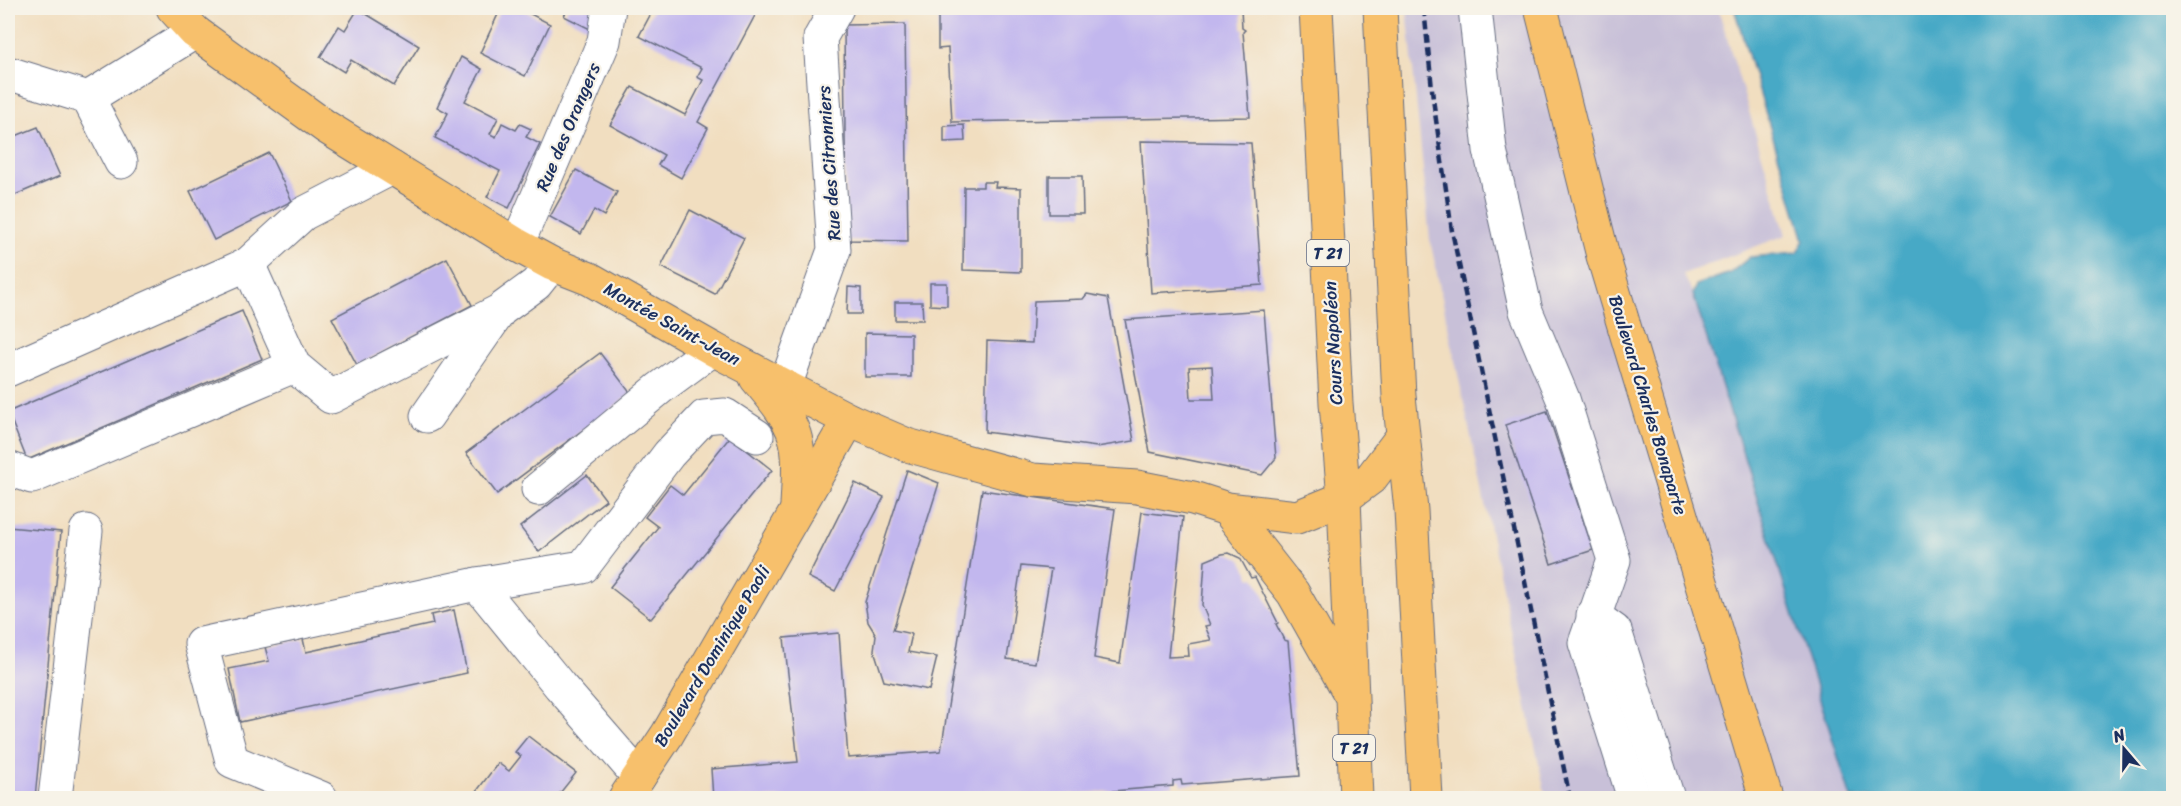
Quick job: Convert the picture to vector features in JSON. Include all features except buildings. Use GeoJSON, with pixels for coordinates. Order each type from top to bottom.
{"type":"FeatureCollection","features":[{"type":"Feature","properties":{"kind":"main road","name":"Montée Saint-Jean"},"geometry":{"type":"LineString","coordinates":[[173,8],[195,32],[326,128],[517,245],[552,264],[590,279],[713,349],[746,364],[849,420],[907,445],[1033,480],[1137,487],[1193,498],[1227,509],[1297,517],[1344,498]]}},
{"type":"Feature","properties":{"kind":"main road","name":"Cours Napoléon"},"geometry":{"type":"LineString","coordinates":[[1316,8],[1335,391],[1344,498],[1356,798]]}},
{"type":"Feature","properties":{"kind":"main road"},"geometry":{"type":"LineString","coordinates":[[1380,8],[1402,436],[1411,510],[1426,798]]}},
{"type":"Feature","properties":{"kind":"main road","name":"Boulevard Charles Bonaparte"},"geometry":{"type":"LineString","coordinates":[[1541,8],[1603,256],[1766,798]]}},
{"type":"Feature","properties":{"kind":"main road","name":"Boulevard Dominique Paoli"},"geometry":{"type":"LineString","coordinates":[[746,364],[786,414],[796,435],[800,457],[797,512]]}},
{"type":"Feature","properties":{"kind":"main road","name":"Boulevard Dominique Paoli"},"geometry":{"type":"LineString","coordinates":[[632,788],[667,735],[849,420]]}},
{"type":"Feature","properties":{"kind":"main road"},"geometry":{"type":"LineString","coordinates":[[1344,498],[1371,478],[1402,436]]}},
{"type":"Feature","properties":{"kind":"main road"},"geometry":{"type":"LineString","coordinates":[[1227,509],[1293,593],[1353,698]]}},
{"type":"Feature","properties":{"kind":"street","name":"Rue des Orangers"},"geometry":{"type":"LineString","coordinates":[[517,245],[604,41],[609,8]]}},
{"type":"Feature","properties":{"kind":"street","name":"Rue des Citronniers"},"geometry":{"type":"LineString","coordinates":[[785,386],[834,250],[820,38],[837,8]]}},
{"type":"Feature","properties":{"kind":"street"},"geometry":{"type":"LineString","coordinates":[[1475,8],[1490,150],[1526,311],[1563,399],[1614,560],[1585,643],[1634,798]]}},
{"type":"Feature","properties":{"kind":"street"},"geometry":{"type":"LineString","coordinates":[[88,98],[195,32]]}},
{"type":"Feature","properties":{"kind":"street"},"geometry":{"type":"LineString","coordinates":[[8,73],[88,98],[121,162]]}},
{"type":"Feature","properties":{"kind":"street"},"geometry":{"type":"LineString","coordinates":[[8,370],[248,264],[303,214],[392,168]]}},
{"type":"Feature","properties":{"kind":"street"},"geometry":{"type":"LineString","coordinates":[[248,264],[294,366],[331,397],[500,311],[536,284],[552,264]]}},
{"type":"Feature","properties":{"kind":"street"},"geometry":{"type":"LineString","coordinates":[[427,416],[500,311]]}},
{"type":"Feature","properties":{"kind":"street"},"geometry":{"type":"LineString","coordinates":[[538,489],[660,388],[713,349]]}},
{"type":"Feature","properties":{"kind":"street"},"geometry":{"type":"LineString","coordinates":[[8,468],[32,477],[294,366]]}},
{"type":"Feature","properties":{"kind":"street"},"geometry":{"type":"LineString","coordinates":[[321,798],[232,761],[201,644],[477,584],[583,567],[669,454],[704,417],[725,415],[757,436]]}},
{"type":"Feature","properties":{"kind":"street"},"geometry":{"type":"LineString","coordinates":[[56,798],[86,531]]}},
{"type":"Feature","properties":{"kind":"street"},"geometry":{"type":"LineString","coordinates":[[477,584],[560,686],[632,788]]}},
{"type":"Feature","properties":{"kind":"street"},"geometry":{"type":"LineString","coordinates":[[1593,615],[1615,631],[1668,798]]}},
{"type":"Feature","properties":{"kind":"shaded area"},"geometry":{"type":"Polygon","coordinates":[[[1407,8],[1718,8],[1786,235],[1683,274],[1693,294],[1851,798],[1546,798],[1430,240],[1407,8]]]}},
{"type":"Feature","properties":{"kind":"water"},"geometry":{"type":"Polygon","coordinates":[[[1734,8],[2173,8],[2173,798],[1851,798],[1693,294],[1696,285],[1730,273],[1750,257],[1797,253],[1804,240],[1734,8]]]}},
{"type":"Feature","properties":{"kind":"railway"},"geometry":{"type":"LineString","coordinates":[[1424,8],[1433,99],[1452,231],[1570,798]]}}]}
